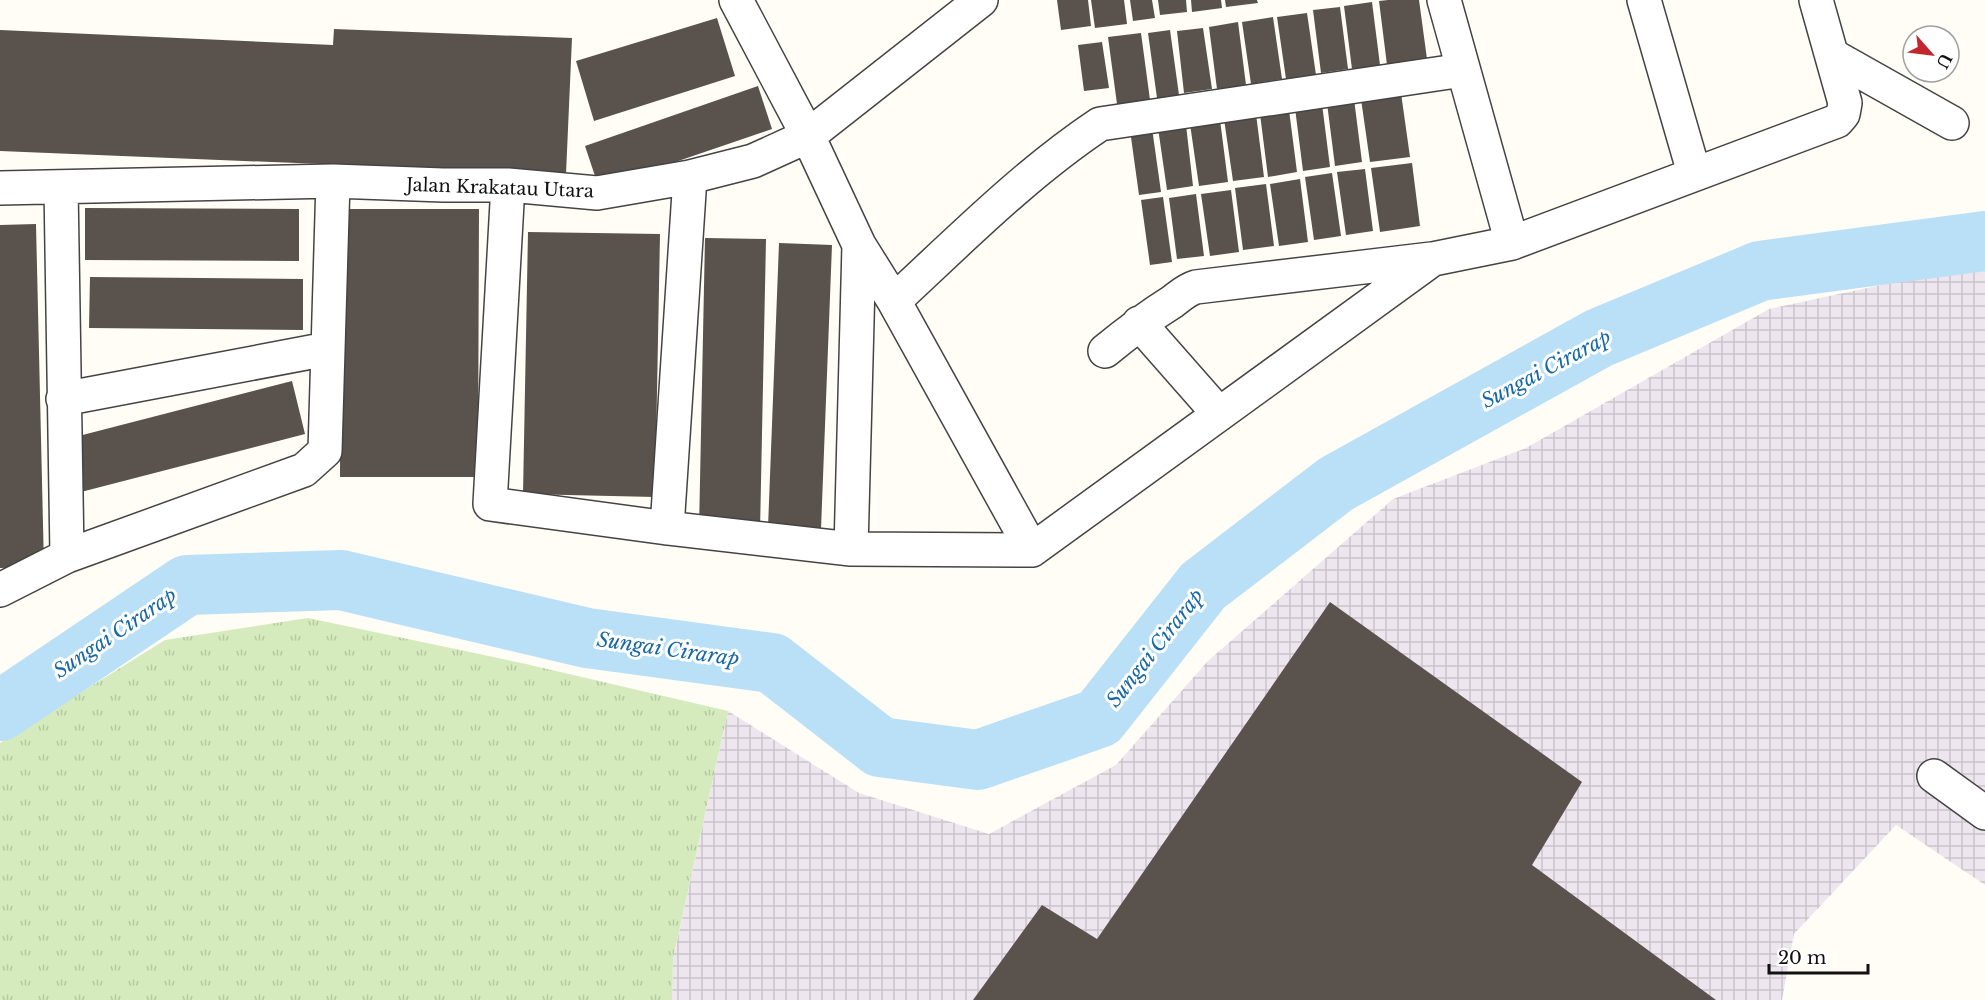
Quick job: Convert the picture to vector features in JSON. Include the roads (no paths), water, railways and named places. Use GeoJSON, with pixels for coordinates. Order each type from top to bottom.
{"type":"FeatureCollection","features":[{"type":"Feature","properties":{"kind":"street"},"geometry":{"type":"LineString","coordinates":[[736,0],[808,136],[859,245],[894,301],[1032,550]]}},
{"type":"Feature","properties":{"kind":"street","name":"Jalan Krakatau Utara"},"geometry":{"type":"LineString","coordinates":[[0,188],[333,181],[508,185],[597,193],[690,177],[753,161],[808,136],[981,0]]}},
{"type":"Feature","properties":{"kind":"street"},"geometry":{"type":"LineString","coordinates":[[1444,0],[1512,243]]}},
{"type":"Feature","properties":{"kind":"street"},"geometry":{"type":"LineString","coordinates":[[1644,0],[1694,173]]}},
{"type":"Feature","properties":{"kind":"street"},"geometry":{"type":"LineString","coordinates":[[1105,351],[1139,323],[1178,298],[1186,290],[1432,259],[1512,243],[1838,121],[1844,114],[1845,103],[1816,0]]}},
{"type":"Feature","properties":{"kind":"street"},"geometry":{"type":"LineString","coordinates":[[1833,56],[1952,123]]}},
{"type":"Feature","properties":{"kind":"street"},"geometry":{"type":"LineString","coordinates":[[894,301],[1001,203],[1074,141],[1100,124],[1463,70]]}},
{"type":"Feature","properties":{"kind":"street"},"geometry":{"type":"LineString","coordinates":[[668,528],[690,177]]}},
{"type":"Feature","properties":{"kind":"street"},"geometry":{"type":"LineString","coordinates":[[0,590],[67,556],[304,471],[325,451],[333,181]]}},
{"type":"Feature","properties":{"kind":"street"},"geometry":{"type":"LineString","coordinates":[[508,185],[490,504],[851,549],[1032,550],[1432,259]]}},
{"type":"Feature","properties":{"kind":"street"},"geometry":{"type":"LineString","coordinates":[[61,187],[67,556]]}},
{"type":"Feature","properties":{"kind":"street"},"geometry":{"type":"LineString","coordinates":[[851,549],[859,245]]}},
{"type":"Feature","properties":{"kind":"street"},"geometry":{"type":"LineString","coordinates":[[1139,323],[1220,414]]}},
{"type":"Feature","properties":{"kind":"street"},"geometry":{"type":"LineString","coordinates":[[63,399],[327,349]]}},
{"type":"Feature","properties":{"kind":"street"},"geometry":{"type":"LineString","coordinates":[[1934,776],[1985,813]]}},
{"type":"Feature","properties":{"kind":"waterway","name":"Sungai Cirarap"},"geometry":{"type":"LineString","coordinates":[[0,711],[187,585],[341,580],[587,638],[772,663],[880,747],[978,760],[1099,718],[1203,586],[1336,484],[1599,338],[1760,271],[1985,241]]}}]}
